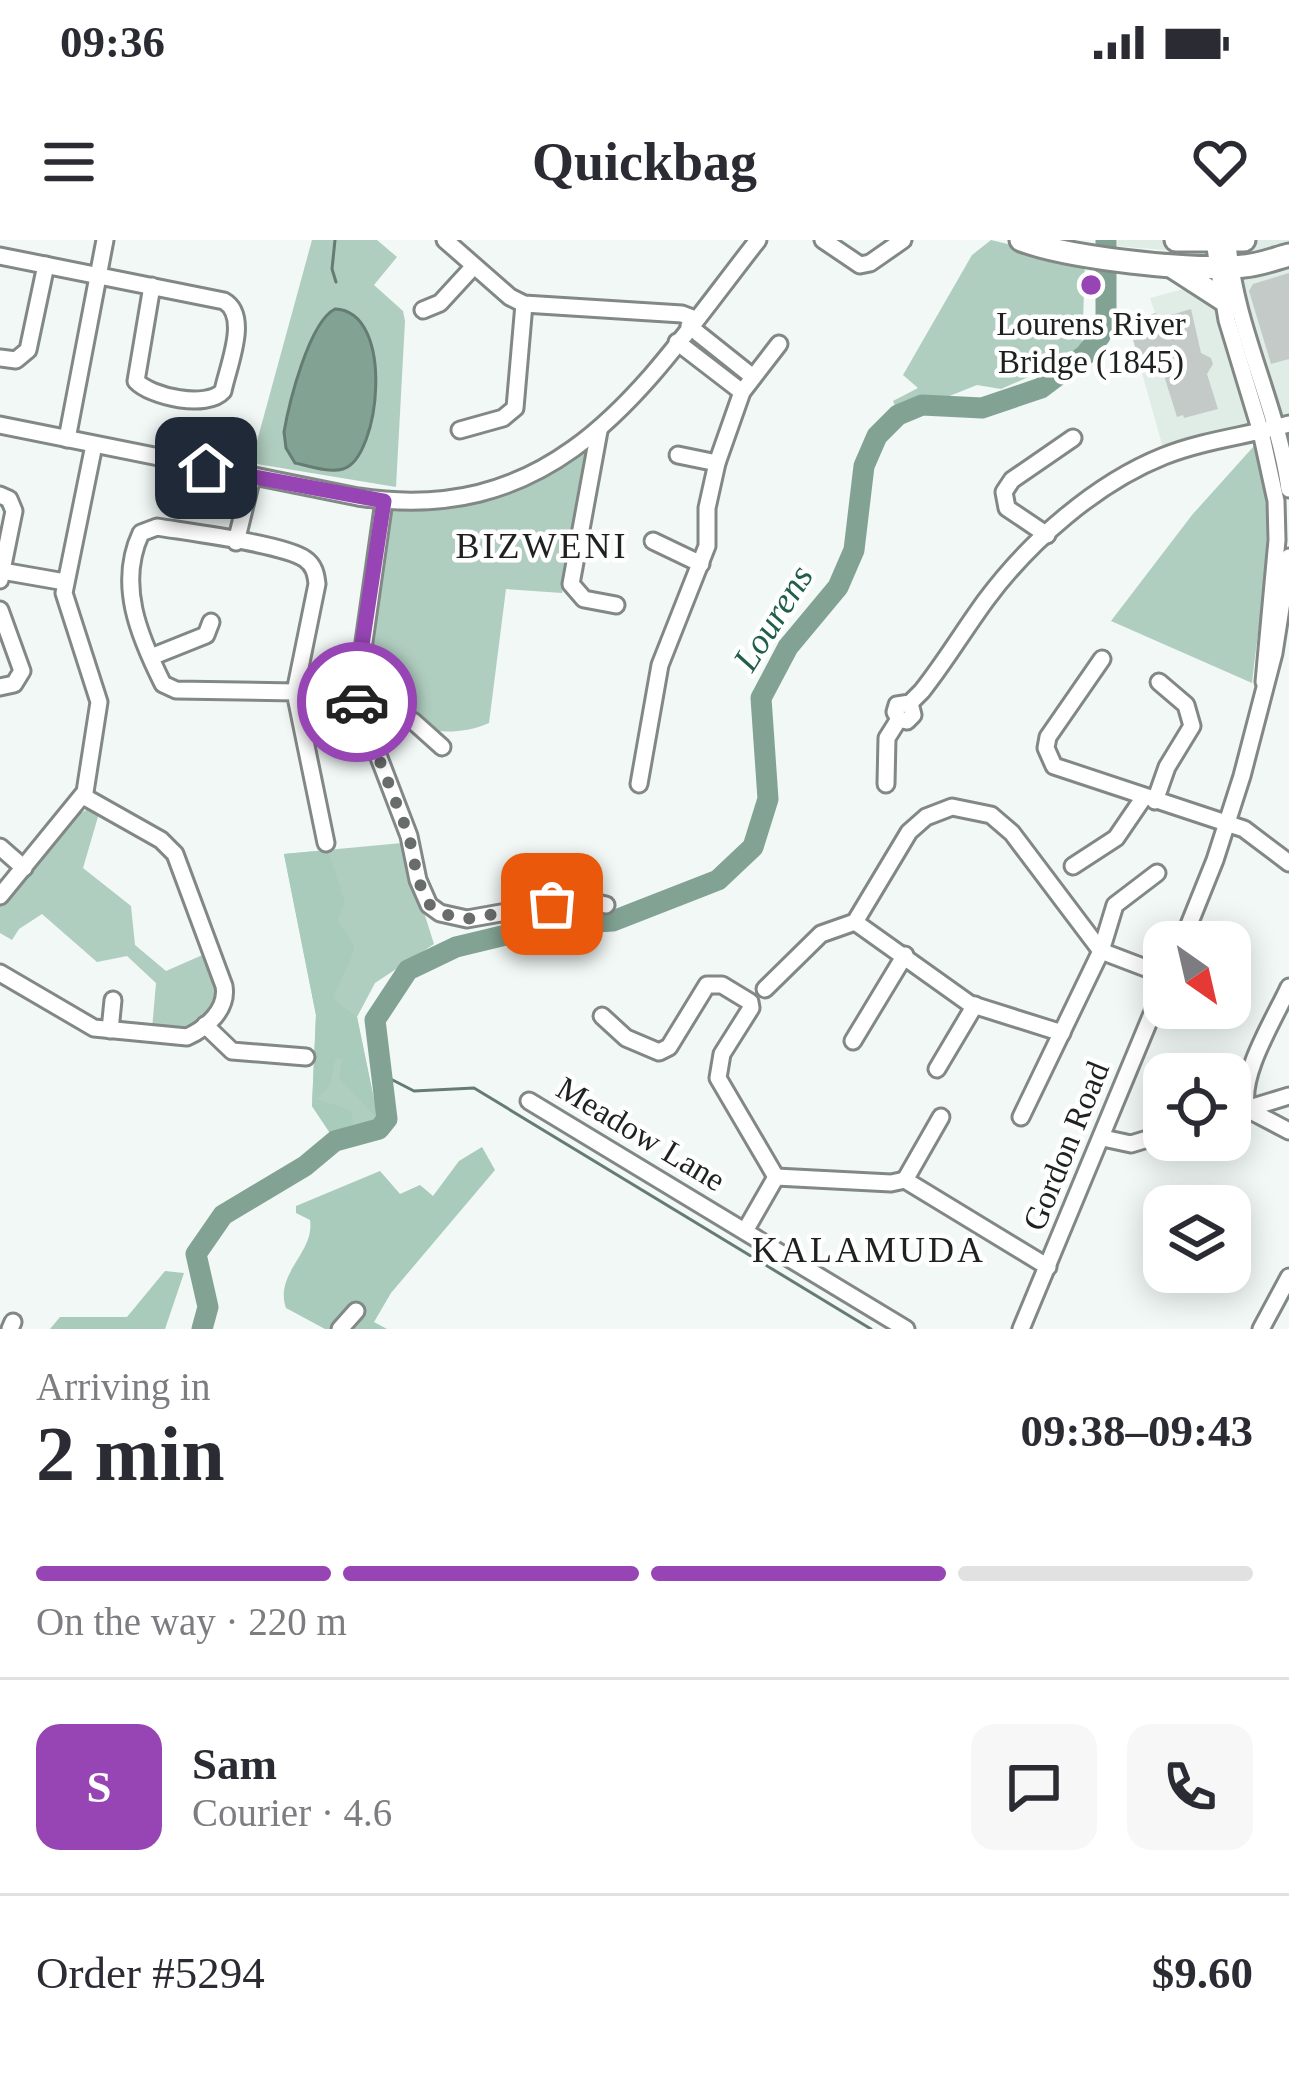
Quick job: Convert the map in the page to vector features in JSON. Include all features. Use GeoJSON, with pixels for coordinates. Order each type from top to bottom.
{"type":"FeatureCollection","features":[{"type":"Feature","properties":{"kind":"main road"},"geometry":{"type":"LineString","coordinates":[[1021,240],[1070,253],[1168,265],[1224,267],[1289,255]]}},
{"type":"Feature","properties":{"kind":"main road"},"geometry":{"type":"LineString","coordinates":[[1176,240],[1228,241]]}},
{"type":"Feature","properties":{"kind":"main road"},"geometry":{"type":"LineString","coordinates":[[1168,265],[1222,299]]}},
{"type":"Feature","properties":{"kind":"street"},"geometry":{"type":"LineString","coordinates":[[67,439],[105,240]]}},
{"type":"Feature","properties":{"kind":"street"},"geometry":{"type":"LineString","coordinates":[[445,240],[524,304],[682,314],[753,377]]}},
{"type":"Feature","properties":{"kind":"street"},"geometry":{"type":"LineString","coordinates":[[0,425],[384,501],[440,499],[495,488],[562,458],[634,398],[758,240]]}},
{"type":"Feature","properties":{"kind":"street"},"geometry":{"type":"LineString","coordinates":[[823,240],[864,265],[903,240]]}},
{"type":"Feature","properties":{"kind":"street"},"geometry":{"type":"LineString","coordinates":[[1228,241],[1222,299],[1276,435],[1277,523],[1264,682]]}},
{"type":"Feature","properties":{"kind":"street"},"geometry":{"type":"LineString","coordinates":[[0,256],[98,275],[152,286],[224,301],[236,310],[223,391],[214,400],[204,403],[145,390],[136,381],[152,286]]}},
{"type":"Feature","properties":{"kind":"street"},"geometry":{"type":"LineString","coordinates":[[0,358],[16,360],[27,353],[46,265]]}},
{"type":"Feature","properties":{"kind":"street"},"geometry":{"type":"LineString","coordinates":[[423,310],[440,303],[474,266]]}},
{"type":"Feature","properties":{"kind":"street"},"geometry":{"type":"LineString","coordinates":[[1224,267],[1289,489]]}},
{"type":"Feature","properties":{"kind":"street"},"geometry":{"type":"LineString","coordinates":[[460,430],[503,418],[515,408],[524,304]]}},
{"type":"Feature","properties":{"kind":"street"},"geometry":{"type":"LineString","coordinates":[[676,341],[742,392]]}},
{"type":"Feature","properties":{"kind":"street"},"geometry":{"type":"LineString","coordinates":[[639,784],[660,664],[709,538],[707,508],[717,463],[742,392],[779,344]]}},
{"type":"Feature","properties":{"kind":"street"},"geometry":{"type":"LineString","coordinates":[[599,431],[572,584],[584,598],[616,605]]}},
{"type":"Feature","properties":{"kind":"street"},"geometry":{"type":"LineString","coordinates":[[886,784],[887,738],[899,719],[907,721],[913,716],[910,703],[1001,582],[1047,535],[1160,457],[1193,447],[1276,435]]}},
{"type":"Feature","properties":{"kind":"street"},"geometry":{"type":"LineString","coordinates":[[1047,535],[1007,508],[1004,492],[1012,481],[1073,438]]}},
{"type":"Feature","properties":{"kind":"street"},"geometry":{"type":"LineString","coordinates":[[0,896],[83,796],[99,702],[66,607],[65,582],[94,445]]}},
{"type":"Feature","properties":{"kind":"street"},"geometry":{"type":"LineString","coordinates":[[678,455],[717,463]]}},
{"type":"Feature","properties":{"kind":"street"},"geometry":{"type":"LineString","coordinates":[[236,542],[252,477]]}},
{"type":"Feature","properties":{"kind":"street"},"geometry":{"type":"LineString","coordinates":[[0,495],[12,502],[14,511],[1,576],[65,582]]}},
{"type":"Feature","properties":{"kind":"street"},"geometry":{"type":"LineString","coordinates":[[384,501],[356,684],[360,708],[430,905],[440,913],[466,919],[579,899],[606,905]]}},
{"type":"Feature","properties":{"kind":"street"},"geometry":{"type":"LineString","coordinates":[[295,692],[172,690],[163,684],[129,596],[141,532],[157,526],[296,554],[316,573],[295,692],[326,843]]}},
{"type":"Feature","properties":{"kind":"street"},"geometry":{"type":"LineString","coordinates":[[653,541],[700,564]]}},
{"type":"Feature","properties":{"kind":"street"},"geometry":{"type":"LineString","coordinates":[[1190,921],[1228,824],[1274,653],[1289,557]]}},
{"type":"Feature","properties":{"kind":"street"},"geometry":{"type":"LineString","coordinates":[[0,610],[22,671],[14,684],[0,686]]}},
{"type":"Feature","properties":{"kind":"street"},"geometry":{"type":"LineString","coordinates":[[152,657],[206,635],[211,622]]}},
{"type":"Feature","properties":{"kind":"street"},"geometry":{"type":"LineString","coordinates":[[1102,659],[1048,737],[1048,754],[1060,770],[1228,824],[1252,834],[1289,863]]}},
{"type":"Feature","properties":{"kind":"street"},"geometry":{"type":"LineString","coordinates":[[1073,866],[1116,838],[1150,799],[1192,726],[1183,701],[1160,682]]}},
{"type":"Feature","properties":{"kind":"street"},"geometry":{"type":"LineString","coordinates":[[360,708],[413,721],[442,747]]}},
{"type":"Feature","properties":{"kind":"street"},"geometry":{"type":"LineString","coordinates":[[0,973],[87,1025],[110,1030],[187,1037],[222,1006],[226,991],[175,854],[161,840],[83,796]]}},
{"type":"Feature","properties":{"kind":"street"},"geometry":{"type":"LineString","coordinates":[[765,989],[821,934],[855,922],[909,832],[941,810],[964,807],[991,815],[1012,833],[1101,951],[1143,967]]}},
{"type":"Feature","properties":{"kind":"street"},"geometry":{"type":"LineString","coordinates":[[0,847],[24,868]]}},
{"type":"Feature","properties":{"kind":"street"},"geometry":{"type":"LineString","coordinates":[[1021,1117],[1101,951],[1115,905],[1157,872]]}},
{"type":"Feature","properties":{"kind":"street"},"geometry":{"type":"LineString","coordinates":[[855,922],[975,1005],[1062,1033]]}},
{"type":"Feature","properties":{"kind":"street"},"geometry":{"type":"LineString","coordinates":[[854,1041],[905,955]]}},
{"type":"Feature","properties":{"kind":"street"},"geometry":{"type":"LineString","coordinates":[[602,1016],[637,1045],[659,1052],[669,1047],[706,985],[722,985],[751,1005],[717,1070],[721,1088],[776,1177]]}},
{"type":"Feature","properties":{"kind":"street"},"geometry":{"type":"LineString","coordinates":[[1251,1071],[1289,987]]}},
{"type":"Feature","properties":{"kind":"street"},"geometry":{"type":"LineString","coordinates":[[110,1030],[113,1000]]}},
{"type":"Feature","properties":{"kind":"street"},"geometry":{"type":"LineString","coordinates":[[937,1069],[975,1005]]}},
{"type":"Feature","properties":{"kind":"street"},"geometry":{"type":"LineString","coordinates":[[205,1025],[232,1051],[306,1057]]}},
{"type":"Feature","properties":{"kind":"street","name":"Gordon Road"},"geometry":{"type":"LineString","coordinates":[[1021,1329],[1147,1029]]}},
{"type":"Feature","properties":{"kind":"street"},"geometry":{"type":"LineString","coordinates":[[1251,1108],[1289,1100],[1289,1129],[1251,1111]]}},
{"type":"Feature","properties":{"kind":"street","name":"Meadow Lane"},"geometry":{"type":"LineString","coordinates":[[529,1101],[907,1329]]}},
{"type":"Feature","properties":{"kind":"street"},"geometry":{"type":"LineString","coordinates":[[905,1180],[941,1117]]}},
{"type":"Feature","properties":{"kind":"street"},"geometry":{"type":"LineString","coordinates":[[1103,1138],[1131,1144],[1143,1140]]}},
{"type":"Feature","properties":{"kind":"street"},"geometry":{"type":"LineString","coordinates":[[776,1177],[905,1180],[1048,1267]]}},
{"type":"Feature","properties":{"kind":"street"},"geometry":{"type":"LineString","coordinates":[[745,1231],[776,1177]]}},
{"type":"Feature","properties":{"kind":"street"},"geometry":{"type":"LineString","coordinates":[[1261,1329],[1289,1276]]}},
{"type":"Feature","properties":{"kind":"street"},"geometry":{"type":"LineString","coordinates":[[340,1329],[356,1311]]}},
{"type":"Feature","properties":{"kind":"shaded area"},"geometry":{"type":"Polygon","coordinates":[[[312,240],[377,240],[397,257],[374,285],[403,311],[405,321],[396,487],[251,463],[312,240]],[[335,309],[298,378],[286,417],[289,454],[349,467],[365,446],[372,410],[372,368],[369,348],[353,317],[335,309]]]}},
{"type":"Feature","properties":{"kind":"shaded area"},"geometry":{"type":"Polygon","coordinates":[[[991,240],[1085,263],[1082,349],[1070,359],[1001,389],[977,385],[898,413],[893,401],[918,388],[903,375],[972,255],[991,240]]]}},
{"type":"Feature","properties":{"kind":"shaded area"},"geometry":{"type":"Polygon","coordinates":[[[1118,240],[1289,240],[1289,440],[1268,436],[1165,455],[1128,323],[1155,313],[1150,298],[1225,278],[1232,256],[1117,246],[1118,240]]]}},
{"type":"Feature","properties":{"kind":"shaded area"},"geometry":{"type":"Polygon","coordinates":[[[335,309],[354,316],[367,333],[376,386],[366,440],[356,459],[343,469],[332,470],[295,463],[284,432],[309,346],[335,309]]]}},
{"type":"Feature","properties":{"kind":"shaded area"},"geometry":{"type":"Polygon","coordinates":[[[1254,446],[1262,475],[1267,534],[1252,683],[1111,621],[1192,515],[1254,446]]]}},
{"type":"Feature","properties":{"kind":"shaded area"},"geometry":{"type":"Polygon","coordinates":[[[590,448],[562,593],[506,589],[489,723],[437,731],[401,723],[370,705],[358,693],[385,519],[395,508],[445,503],[521,481],[590,448]]]}},
{"type":"Feature","properties":{"kind":"shaded area"},"geometry":{"type":"Polygon","coordinates":[[[90,808],[100,810],[83,868],[131,906],[135,945],[166,971],[207,953],[221,999],[193,1030],[152,1029],[156,983],[127,956],[97,962],[42,914],[19,929],[12,940],[0,933],[0,906],[79,814],[90,808]]]}},
{"type":"Feature","properties":{"kind":"shaded area"},"geometry":{"type":"Polygon","coordinates":[[[402,843],[434,944],[375,983],[357,1017],[378,1119],[354,1130],[330,1133],[312,1106],[316,1015],[284,854],[402,843]]]}},
{"type":"Feature","properties":{"kind":"shaded area"},"geometry":{"type":"Polygon","coordinates":[[[328,850],[345,903],[337,920],[354,945],[333,999],[357,1017],[378,1119],[339,1078],[342,1059],[336,1058],[329,1087],[316,1099],[351,1110],[354,1130],[330,1133],[312,1106],[316,1015],[284,854],[328,850]]]}},
{"type":"Feature","properties":{"kind":"shaded area"},"geometry":{"type":"Polygon","coordinates":[[[482,1147],[495,1170],[391,1293],[374,1322],[387,1329],[325,1329],[286,1308],[285,1284],[310,1232],[310,1220],[296,1213],[296,1206],[380,1171],[400,1194],[420,1185],[433,1196],[459,1161],[482,1147]]]}},
{"type":"Feature","properties":{"kind":"shaded area"},"geometry":{"type":"Polygon","coordinates":[[[165,1271],[184,1273],[165,1329],[50,1329],[60,1317],[127,1317],[165,1271]]]}},
{"type":"Feature","properties":{"kind":"building"},"geometry":{"type":"Polygon","coordinates":[[[1289,273],[1289,359],[1271,364],[1249,291],[1253,284],[1289,273]]]}},
{"type":"Feature","properties":{"kind":"building"},"geometry":{"type":"Polygon","coordinates":[[[1191,309],[1201,353],[1213,364],[1207,374],[1218,409],[1184,418],[1177,417],[1161,366],[1142,369],[1128,323],[1155,313],[1164,317],[1191,309]]]}},
{"type":"Feature","properties":{"kind":"waterway"},"geometry":{"type":"LineString","coordinates":[[335,240],[332,269],[336,282]]}},
{"type":"Feature","properties":{"kind":"waterway","name":"Lourens"},"geometry":{"type":"LineString","coordinates":[[202,1329],[208,1307],[196,1254],[223,1215],[305,1166],[335,1141],[379,1129],[387,1119],[375,1020],[408,970],[456,947],[547,925],[613,921],[718,880],[753,847],[768,799],[761,698],[788,647],[838,587],[854,550],[864,466],[877,436],[898,415],[922,405],[982,408],[1041,388],[1085,355],[1100,336],[1106,317],[1106,240]]}},
{"type":"Feature","properties":{"kind":"waterway"},"geometry":{"type":"LineString","coordinates":[[379,1073],[414,1091],[474,1088],[871,1329]]}},
{"type":"Feature","properties":{"kind":"way so far"},"geometry":{"type":"LineString","coordinates":[[357,702],[430,905],[440,913],[466,919],[552,904]]}},
{"type":"Feature","properties":{"kind":"place","name":"Lourens River Bridge (1845)"},"geometry":{"type":"Point","coordinates":[1091,285]}},
{"type":"Feature","properties":{"kind":"district","name":"BIZWENI"},"geometry":{"type":"Point","coordinates":[542,546]}},
{"type":"Feature","properties":{"kind":"district","name":"KALAMUDA"},"geometry":{"type":"Point","coordinates":[869,1250]}},
{"type":"Feature","properties":{"kind":"route"},"geometry":{"type":"LineString","coordinates":[[206,468],[384,501],[357,702]]}}]}
